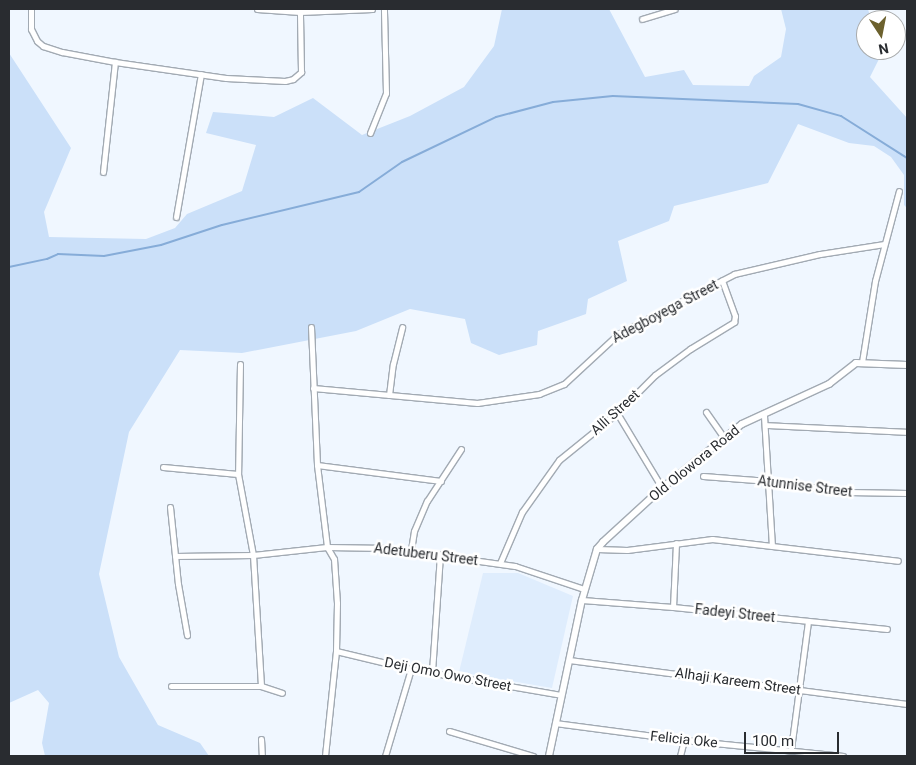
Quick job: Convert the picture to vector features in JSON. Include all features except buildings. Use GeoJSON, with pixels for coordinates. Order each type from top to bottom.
{"type":"FeatureCollection","features":[{"type":"Feature","properties":{"kind":"street"},"geometry":{"type":"LineString","coordinates":[[31,9],[31,29],[37,41],[43,46],[115,62],[242,80],[285,81],[297,76],[302,63],[300,12]]}},
{"type":"Feature","properties":{"kind":"street"},"geometry":{"type":"LineString","coordinates":[[257,9],[300,12],[372,9]]}},
{"type":"Feature","properties":{"kind":"street"},"geometry":{"type":"LineString","coordinates":[[370,133],[386,93],[384,9]]}},
{"type":"Feature","properties":{"kind":"street"},"geometry":{"type":"LineString","coordinates":[[642,19],[675,9]]}},
{"type":"Feature","properties":{"kind":"street"},"geometry":{"type":"LineString","coordinates":[[103,172],[115,62]]}},
{"type":"Feature","properties":{"kind":"street"},"geometry":{"type":"LineString","coordinates":[[176,217],[201,74]]}},
{"type":"Feature","properties":{"kind":"street"},"geometry":{"type":"LineString","coordinates":[[899,191],[884,244],[862,362],[907,365]]}},
{"type":"Feature","properties":{"kind":"street","name":"Adegboyega Street"},"geometry":{"type":"LineString","coordinates":[[313,388],[477,402],[539,394],[564,384],[618,334],[722,280],[746,270],[784,261],[884,244]]}},
{"type":"Feature","properties":{"kind":"street","name":"Alli Street"},"geometry":{"type":"LineString","coordinates":[[500,563],[513,529],[542,480],[559,460],[617,413],[655,375],[734,322],[735,316],[722,280]]}},
{"type":"Feature","properties":{"kind":"street"},"geometry":{"type":"LineString","coordinates":[[311,327],[317,465],[328,547],[333,554],[335,565],[336,651],[325,756]]}},
{"type":"Feature","properties":{"kind":"street"},"geometry":{"type":"LineString","coordinates":[[388,395],[402,327]]}},
{"type":"Feature","properties":{"kind":"street","name":"Old Olowora Road"},"geometry":{"type":"LineString","coordinates":[[549,756],[584,589],[597,549],[622,523],[662,488],[742,424],[764,416],[829,384],[850,366],[862,362]]}},
{"type":"Feature","properties":{"kind":"street"},"geometry":{"type":"LineString","coordinates":[[240,364],[238,474],[253,555],[262,686]]}},
{"type":"Feature","properties":{"kind":"street"},"geometry":{"type":"LineString","coordinates":[[706,412],[724,438]]}},
{"type":"Feature","properties":{"kind":"street"},"geometry":{"type":"LineString","coordinates":[[617,413],[662,488]]}},
{"type":"Feature","properties":{"kind":"street"},"geometry":{"type":"LineString","coordinates":[[764,416],[772,546]]}},
{"type":"Feature","properties":{"kind":"street"},"geometry":{"type":"LineString","coordinates":[[765,426],[907,432]]}},
{"type":"Feature","properties":{"kind":"street"},"geometry":{"type":"LineString","coordinates":[[411,550],[421,513],[461,448]]}},
{"type":"Feature","properties":{"kind":"street"},"geometry":{"type":"LineString","coordinates":[[317,465],[440,481]]}},
{"type":"Feature","properties":{"kind":"street"},"geometry":{"type":"LineString","coordinates":[[163,466],[238,474]]}},
{"type":"Feature","properties":{"kind":"street","name":"Atunnise Street"},"geometry":{"type":"LineString","coordinates":[[703,476],[769,481],[848,492],[907,493]]}},
{"type":"Feature","properties":{"kind":"street"},"geometry":{"type":"LineString","coordinates":[[170,506],[174,556],[187,635]]}},
{"type":"Feature","properties":{"kind":"street"},"geometry":{"type":"LineString","coordinates":[[597,549],[627,550],[712,539],[898,561]]}},
{"type":"Feature","properties":{"kind":"street"},"geometry":{"type":"LineString","coordinates":[[673,606],[676,544]]}},
{"type":"Feature","properties":{"kind":"street","name":"Adetuberu Street"},"geometry":{"type":"LineString","coordinates":[[174,556],[253,555],[328,547],[411,550],[500,563],[584,589]]}},
{"type":"Feature","properties":{"kind":"street"},"geometry":{"type":"LineString","coordinates":[[432,672],[440,554]]}},
{"type":"Feature","properties":{"kind":"street","name":"Fadeyi Street"},"geometry":{"type":"LineString","coordinates":[[582,600],[673,606],[887,629]]}},
{"type":"Feature","properties":{"kind":"street"},"geometry":{"type":"LineString","coordinates":[[791,749],[808,621]]}},
{"type":"Feature","properties":{"kind":"street","name":"Deji Omo Owo Street"},"geometry":{"type":"LineString","coordinates":[[336,651],[411,669],[561,694]]}},
{"type":"Feature","properties":{"kind":"street","name":"Alhaji Kareem Street"},"geometry":{"type":"LineString","coordinates":[[569,660],[907,704]]}},
{"type":"Feature","properties":{"kind":"street"},"geometry":{"type":"LineString","coordinates":[[385,756],[411,669]]}},
{"type":"Feature","properties":{"kind":"street"},"geometry":{"type":"LineString","coordinates":[[171,686],[262,686],[282,693]]}},
{"type":"Feature","properties":{"kind":"street","name":"Felicia Oke"},"geometry":{"type":"LineString","coordinates":[[555,723],[684,740],[791,749],[842,756]]}},
{"type":"Feature","properties":{"kind":"street"},"geometry":{"type":"LineString","coordinates":[[449,732],[533,756]]}},
{"type":"Feature","properties":{"kind":"street"},"geometry":{"type":"LineString","coordinates":[[261,740],[262,756]]}},
{"type":"Feature","properties":{"kind":"street"},"geometry":{"type":"LineString","coordinates":[[680,756],[684,740]]}},
{"type":"Feature","properties":{"kind":"shaded area"},"geometry":{"type":"Polygon","coordinates":[[[502,9],[609,9],[645,77],[684,70],[693,85],[749,86],[754,76],[781,57],[786,29],[781,9],[868,9],[856,10],[856,60],[878,60],[870,77],[907,118],[907,208],[904,205],[904,175],[891,157],[874,146],[849,143],[798,124],[768,183],[674,206],[669,221],[618,241],[627,281],[588,299],[586,314],[538,331],[537,345],[499,355],[471,343],[465,319],[410,309],[356,331],[242,353],[180,350],[129,432],[99,574],[119,657],[158,725],[200,743],[209,756],[45,756],[42,743],[49,703],[38,690],[9,703],[9,53],[71,148],[44,212],[49,237],[146,239],[175,228],[187,214],[242,191],[256,145],[206,133],[213,112],[274,117],[313,98],[362,135],[410,116],[464,87],[494,46],[502,9]]]}},
{"type":"Feature","properties":{"kind":"shaded area"},"geometry":{"type":"Polygon","coordinates":[[[483,573],[518,573],[573,596],[552,688],[459,672],[483,573]]]}},
{"type":"Feature","properties":{"kind":"waterway"},"geometry":{"type":"LineString","coordinates":[[9,267],[47,259],[58,254],[104,256],[161,245],[222,225],[359,192],[402,162],[496,117],[553,102],[613,96],[798,104],[841,116],[907,158]]}}]}
